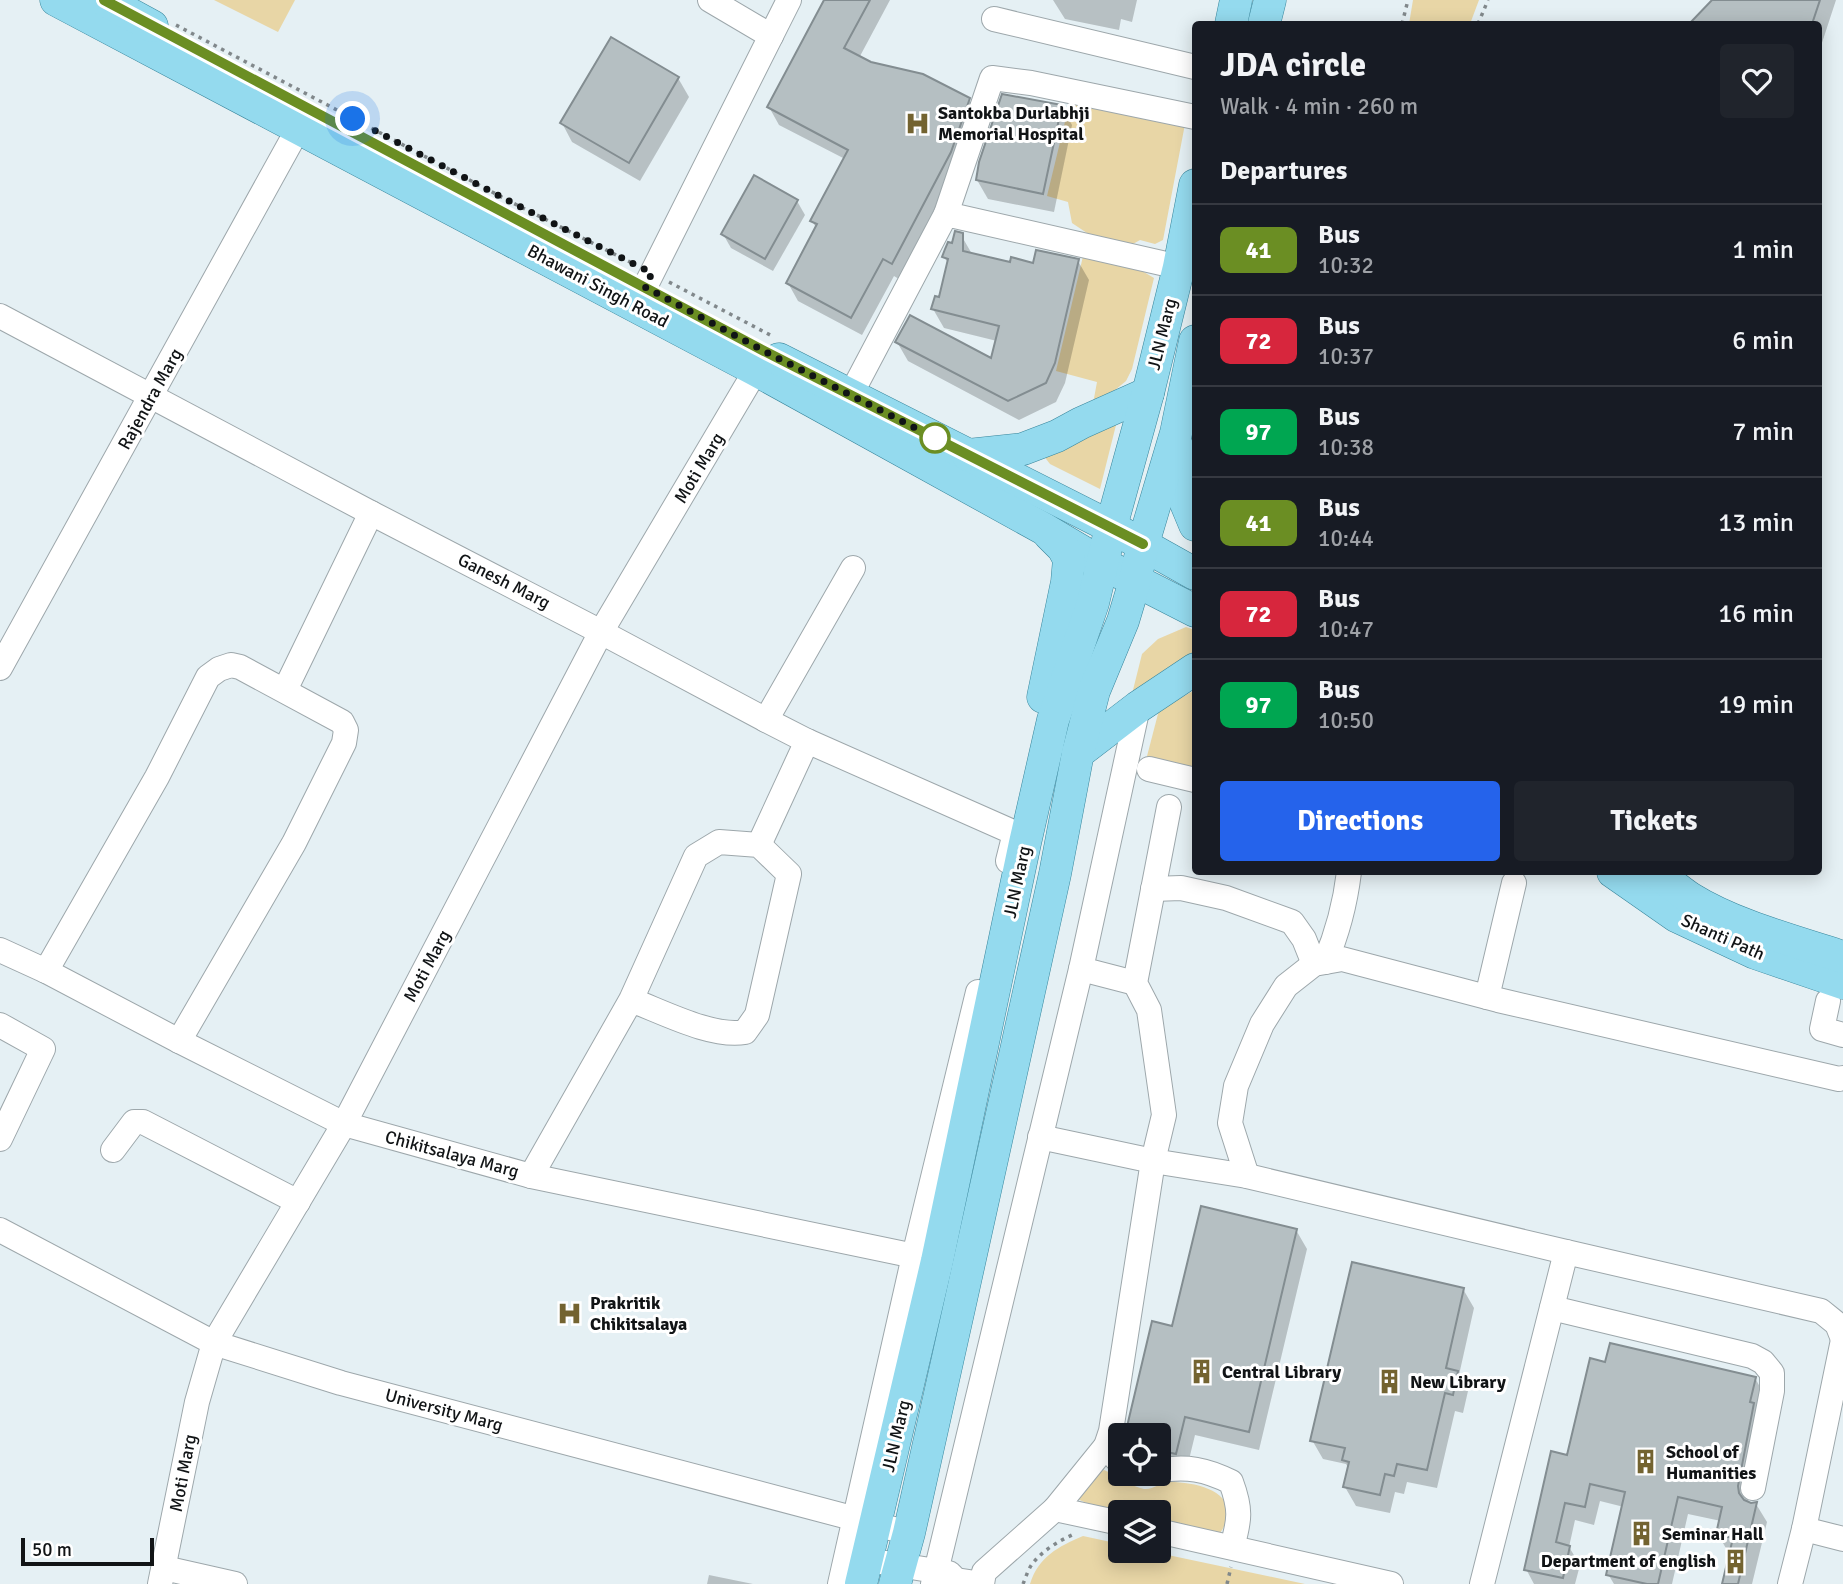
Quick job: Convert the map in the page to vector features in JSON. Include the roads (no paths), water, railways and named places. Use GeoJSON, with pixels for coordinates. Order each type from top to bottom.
{"type":"FeatureCollection","features":[{"type":"Feature","properties":{"kind":"main road","name":"Bhawani Singh Road"},"geometry":{"type":"LineString","coordinates":[[56,0],[756,370],[1135,581]]}},
{"type":"Feature","properties":{"kind":"main road","name":"Bhawani Singh Road"},"geometry":{"type":"LineString","coordinates":[[104,0],[649,280],[850,396],[1111,527],[1192,572]]}},
{"type":"Feature","properties":{"kind":"main road"},"geometry":{"type":"LineString","coordinates":[[1232,21],[1236,0]]}},
{"type":"Feature","properties":{"kind":"main road"},"geometry":{"type":"LineString","coordinates":[[1265,21],[1270,0]]}},
{"type":"Feature","properties":{"kind":"main road","name":"JLN Marg"},"geometry":{"type":"LineString","coordinates":[[864,1572],[865,1522],[1020,838],[1053,720],[1093,603],[1148,393],[1192,201]]}},
{"type":"Feature","properties":{"kind":"main road","name":"JLN Marg"},"geometry":{"type":"LineString","coordinates":[[897,1575],[909,1533],[1052,888],[1078,753],[1094,691],[1123,621],[1135,581],[1175,434],[1192,355]]}},
{"type":"Feature","properties":{"kind":"main road"},"geometry":{"type":"LineString","coordinates":[[968,455],[1023,449],[1148,393]]}},
{"type":"Feature","properties":{"kind":"main road"},"geometry":{"type":"LineString","coordinates":[[1175,434],[1185,501],[1192,518]]}},
{"type":"Feature","properties":{"kind":"main road"},"geometry":{"type":"LineString","coordinates":[[1020,838],[1069,559],[1063,548],[1044,528]]}},
{"type":"Feature","properties":{"kind":"main road"},"geometry":{"type":"LineString","coordinates":[[1135,581],[1192,610]]}},
{"type":"Feature","properties":{"kind":"main road"},"geometry":{"type":"LineString","coordinates":[[1078,753],[1138,707],[1192,671]]}},
{"type":"Feature","properties":{"kind":"main road","name":"Shanti Path"},"geometry":{"type":"LineString","coordinates":[[1618,875],[1676,916],[1835,992]]}},
{"type":"Feature","properties":{"kind":"main road"},"geometry":{"type":"LineString","coordinates":[[1659,875],[1690,898],[1732,918],[1843,957]]}},
{"type":"Feature","properties":{"kind":"street"},"geometry":{"type":"LineString","coordinates":[[710,0],[771,36]]}},
{"type":"Feature","properties":{"kind":"street"},"geometry":{"type":"LineString","coordinates":[[649,280],[789,0]]}},
{"type":"Feature","properties":{"kind":"street"},"geometry":{"type":"LineString","coordinates":[[993,19],[1192,66]]}},
{"type":"Feature","properties":{"kind":"street"},"geometry":{"type":"LineString","coordinates":[[850,396],[946,214],[992,78],[1031,83],[1192,116]]}},
{"type":"Feature","properties":{"kind":"street","name":"Rajendra Marg"},"geometry":{"type":"LineString","coordinates":[[0,668],[298,129]]}},
{"type":"Feature","properties":{"kind":"street"},"geometry":{"type":"LineString","coordinates":[[946,214],[1179,267]]}},
{"type":"Feature","properties":{"kind":"street","name":"Ganesh Marg"},"geometry":{"type":"LineString","coordinates":[[0,316],[807,741],[1020,838]]}},
{"type":"Feature","properties":{"kind":"street","name":"Moti Marg"},"geometry":{"type":"LineString","coordinates":[[162,1576],[197,1402],[214,1343],[344,1124],[601,632],[756,370]]}},
{"type":"Feature","properties":{"kind":"street"},"geometry":{"type":"LineString","coordinates":[[285,690],[371,513]]}},
{"type":"Feature","properties":{"kind":"street"},"geometry":{"type":"LineString","coordinates":[[766,720],[853,568]]}},
{"type":"Feature","properties":{"kind":"street"},"geometry":{"type":"LineString","coordinates":[[46,971],[157,777],[208,677],[231,665],[285,690],[342,722],[346,730],[344,743],[294,843],[178,1041]]}},
{"type":"Feature","properties":{"kind":"street"},"geometry":{"type":"LineString","coordinates":[[939,1576],[1138,707]]}},
{"type":"Feature","properties":{"kind":"street"},"geometry":{"type":"LineString","coordinates":[[759,845],[807,741]]}},
{"type":"Feature","properties":{"kind":"street"},"geometry":{"type":"LineString","coordinates":[[1149,769],[1192,779]]}},
{"type":"Feature","properties":{"kind":"street"},"geometry":{"type":"LineString","coordinates":[[1112,1423],[1153,1161],[1164,1115],[1149,1010],[1135,983],[1169,807]]}},
{"type":"Feature","properties":{"kind":"street"},"geometry":{"type":"LineString","coordinates":[[531,1176],[631,999],[696,856],[719,842],[759,845],[789,874],[757,1015],[746,1032],[733,1034],[707,1028],[631,999]]}},
{"type":"Feature","properties":{"kind":"street"},"geometry":{"type":"LineString","coordinates":[[1247,1176],[1230,1123],[1236,1086],[1262,1024],[1286,986],[1319,963],[1336,937],[1349,875]]}},
{"type":"Feature","properties":{"kind":"street"},"geometry":{"type":"LineString","coordinates":[[1487,997],[1514,883]]}},
{"type":"Feature","properties":{"kind":"street"},"geometry":{"type":"LineString","coordinates":[[1153,889],[1181,888],[1227,898],[1292,922],[1319,963]]}},
{"type":"Feature","properties":{"kind":"street","name":"Chikitsalaya Marg"},"geometry":{"type":"LineString","coordinates":[[0,950],[344,1124],[531,1176],[926,1259]]}},
{"type":"Feature","properties":{"kind":"street"},"geometry":{"type":"LineString","coordinates":[[1319,963],[1342,959],[1487,997],[1843,1078]]}},
{"type":"Feature","properties":{"kind":"street"},"geometry":{"type":"LineString","coordinates":[[1080,969],[1135,983]]}},
{"type":"Feature","properties":{"kind":"street"},"geometry":{"type":"LineString","coordinates":[[1835,992],[1822,1029],[1843,1035]]}},
{"type":"Feature","properties":{"kind":"street"},"geometry":{"type":"LineString","coordinates":[[0,1025],[43,1049],[0,1139]]}},
{"type":"Feature","properties":{"kind":"street"},"geometry":{"type":"LineString","coordinates":[[113,1150],[134,1122],[143,1122],[298,1202]]}},
{"type":"Feature","properties":{"kind":"street"},"geometry":{"type":"LineString","coordinates":[[1040,1137],[1153,1161],[1247,1176],[1821,1311],[1837,1325],[1843,1339],[1790,1584]]}},
{"type":"Feature","properties":{"kind":"street","name":"University Marg"},"geometry":{"type":"LineString","coordinates":[[0,1230],[214,1343],[341,1383],[909,1533]]}},
{"type":"Feature","properties":{"kind":"street"},"geometry":{"type":"LineString","coordinates":[[1482,1584],[1566,1252]]}},
{"type":"Feature","properties":{"kind":"street"},"geometry":{"type":"LineString","coordinates":[[1552,1308],[1752,1356],[1763,1362],[1772,1373],[1772,1391],[1753,1488]]}},
{"type":"Feature","properties":{"kind":"street"},"geometry":{"type":"LineString","coordinates":[[864,1572],[983,1580],[1108,1460]]}},
{"type":"Feature","properties":{"kind":"street"},"geometry":{"type":"LineString","coordinates":[[1171,1469],[1212,1472],[1231,1482],[1238,1500],[1239,1522],[1232,1554]]}},
{"type":"Feature","properties":{"kind":"street"},"geometry":{"type":"LineString","coordinates":[[1055,1509],[1108,1520]]}},
{"type":"Feature","properties":{"kind":"street"},"geometry":{"type":"LineString","coordinates":[[841,1584],[865,1522]]}},
{"type":"Feature","properties":{"kind":"street"},"geometry":{"type":"LineString","coordinates":[[1804,1529],[1843,1539]]}},
{"type":"Feature","properties":{"kind":"street"},"geometry":{"type":"LineString","coordinates":[[1171,1535],[1232,1554],[1391,1584]]}},
{"type":"Feature","properties":{"kind":"street"},"geometry":{"type":"LineString","coordinates":[[162,1576],[234,1584]]}},
{"type":"Feature","properties":{"kind":"place","name":"Santokba Durlabhji Memorial Hospital"},"geometry":{"type":"Point","coordinates":[918,123]}},
{"type":"Feature","properties":{"kind":"place","name":"Prakritik Chikitsalaya"},"geometry":{"type":"Point","coordinates":[570,1313]}},
{"type":"Feature","properties":{"kind":"place","name":"Central Library"},"geometry":{"type":"Point","coordinates":[1202,1372]}},
{"type":"Feature","properties":{"kind":"place","name":"New Library"},"geometry":{"type":"Point","coordinates":[1390,1382]}},
{"type":"Feature","properties":{"kind":"place","name":"School of Humanities"},"geometry":{"type":"Point","coordinates":[1646,1462]}},
{"type":"Feature","properties":{"kind":"place","name":"Seminar Hall"},"geometry":{"type":"Point","coordinates":[1642,1534]}},
{"type":"Feature","properties":{"kind":"place","name":"Department of english"},"geometry":{"type":"Point","coordinates":[1736,1561]}}]}
